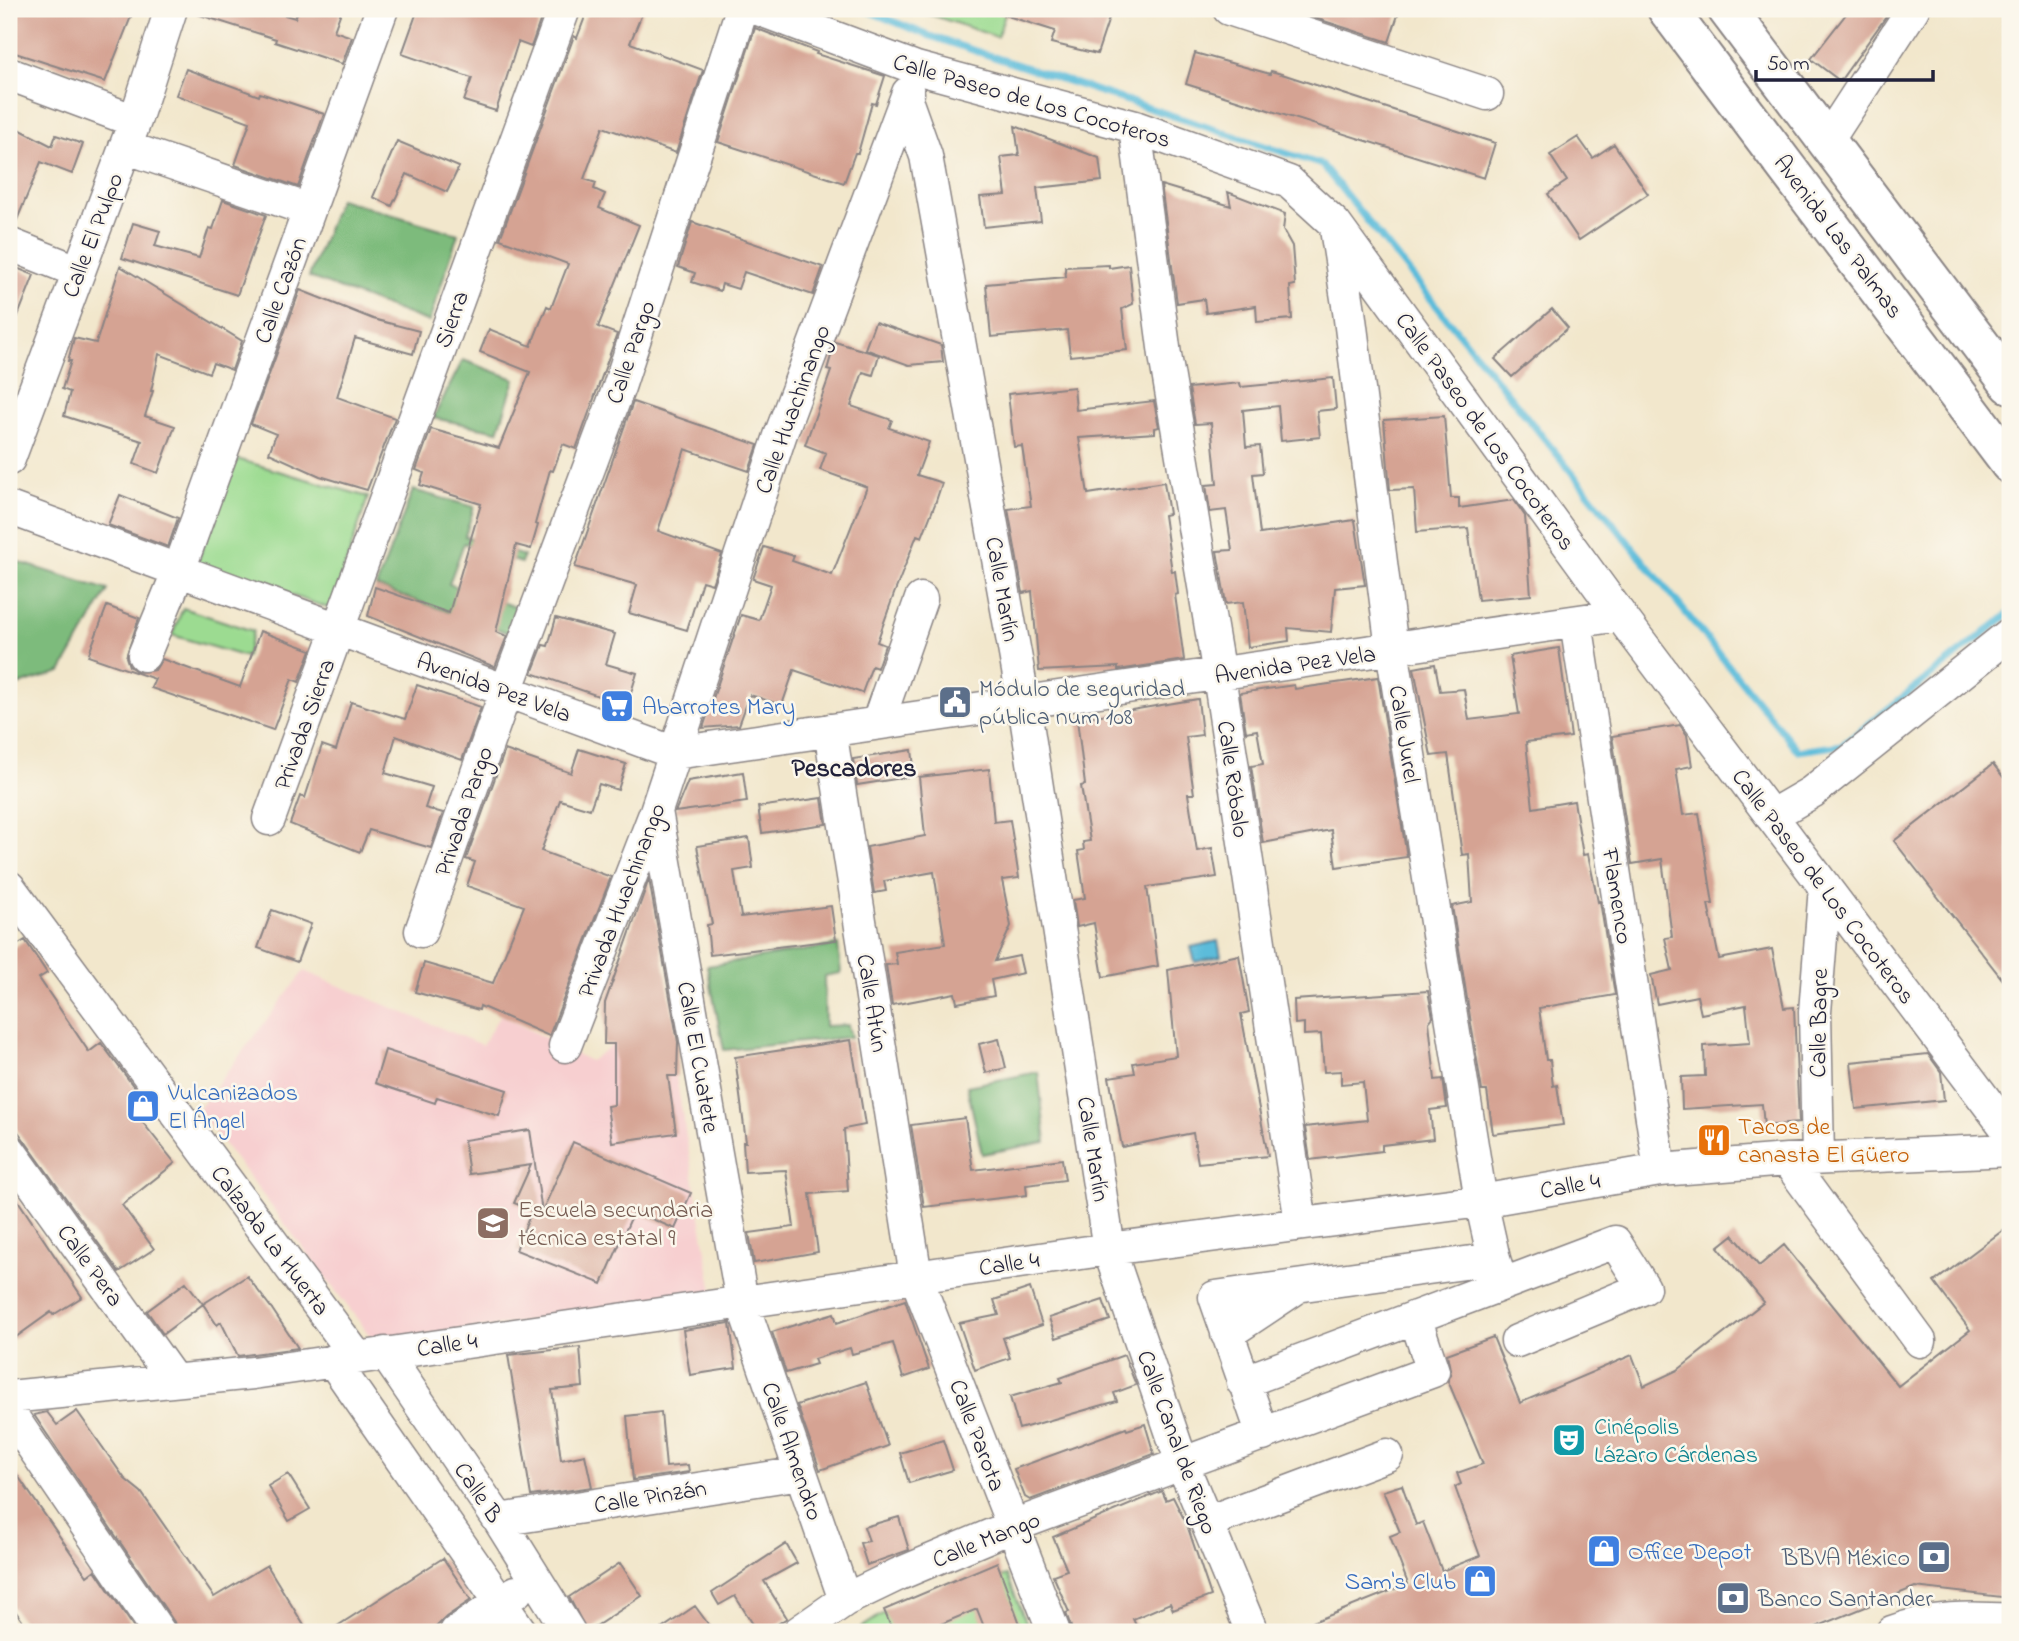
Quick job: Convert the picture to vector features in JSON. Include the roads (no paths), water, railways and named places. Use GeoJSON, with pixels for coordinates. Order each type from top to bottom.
{"type":"FeatureCollection","features":[{"type":"Feature","properties":{"kind":"main road","name":"Avenida Las Palmas"},"geometry":{"type":"LineString","coordinates":[[1667,9],[2010,464]]}},
{"type":"Feature","properties":{"kind":"main road","name":"Avenida Las Palmas"},"geometry":{"type":"LineString","coordinates":[[1727,9],[2010,384]]}},
{"type":"Feature","properties":{"kind":"street","name":"Calle El Pulpo"},"geometry":{"type":"LineString","coordinates":[[9,459],[20,398],[77,271],[130,134],[171,9]]}},
{"type":"Feature","properties":{"kind":"street","name":"Calle Cazón"},"geometry":{"type":"LineString","coordinates":[[144,655],[179,570],[382,9]]}},
{"type":"Feature","properties":{"kind":"street","name":"Sierra"},"geometry":{"type":"LineString","coordinates":[[338,629],[564,9]]}},
{"type":"Feature","properties":{"kind":"street","name":"Calle Pargo"},"geometry":{"type":"LineString","coordinates":[[506,691],[619,387],[742,9]]}},
{"type":"Feature","properties":{"kind":"street","name":"Calle Paseo de Los Cocoteros"},"geometry":{"type":"LineString","coordinates":[[758,9],[916,68],[1135,127],[1289,182],[1335,224],[1620,615],[2010,1133]]}},
{"type":"Feature","properties":{"kind":"street"},"geometry":{"type":"LineString","coordinates":[[1229,9],[1487,94]]}},
{"type":"Feature","properties":{"kind":"street"},"geometry":{"type":"LineString","coordinates":[[1827,141],[1913,9]]}},
{"type":"Feature","properties":{"kind":"street","name":"Calle Huachinango"},"geometry":{"type":"LineString","coordinates":[[675,753],[780,436],[916,68]]}},
{"type":"Feature","properties":{"kind":"street"},"geometry":{"type":"LineString","coordinates":[[9,74],[130,134],[309,210]]}},
{"type":"Feature","properties":{"kind":"street","name":"Calle Marlín"},"geometry":{"type":"LineString","coordinates":[[906,100],[926,156],[1024,704],[1110,1249]]}},
{"type":"Feature","properties":{"kind":"street","name":"Calle Róbalo"},"geometry":{"type":"LineString","coordinates":[[1135,127],[1165,355],[1219,675],[1301,1223]]}},
{"type":"Feature","properties":{"kind":"street","name":"Calle Jurel"},"geometry":{"type":"LineString","coordinates":[[1335,224],[1349,311],[1392,649],[1481,1200],[1498,1271]]}},
{"type":"Feature","properties":{"kind":"street"},"geometry":{"type":"LineString","coordinates":[[9,244],[77,271]]}},
{"type":"Feature","properties":{"kind":"street","name":"Avenida Pez Vela"},"geometry":{"type":"LineString","coordinates":[[9,508],[675,753],[1620,615]]}},
{"type":"Feature","properties":{"kind":"street"},"geometry":{"type":"LineString","coordinates":[[878,722],[921,599]]}},
{"type":"Feature","properties":{"kind":"street","name":"Flamenco"},"geometry":{"type":"LineString","coordinates":[[1576,622],[1660,1170]]}},
{"type":"Feature","properties":{"kind":"street","name":"Privada Sierra"},"geometry":{"type":"LineString","coordinates":[[269,819],[338,629]]}},
{"type":"Feature","properties":{"kind":"street"},"geometry":{"type":"LineString","coordinates":[[1771,816],[1812,792],[2010,634]]}},
{"type":"Feature","properties":{"kind":"street","name":"Privada Pargo"},"geometry":{"type":"LineString","coordinates":[[421,931],[506,691]]}},
{"type":"Feature","properties":{"kind":"street","name":"Calle Atún"},"geometry":{"type":"LineString","coordinates":[[830,730],[916,1277]]}},
{"type":"Feature","properties":{"kind":"street","name":"Privada Huachinango"},"geometry":{"type":"LineString","coordinates":[[565,1046],[656,811],[675,753]]}},
{"type":"Feature","properties":{"kind":"street","name":"Calle El Cuatete"},"geometry":{"type":"LineString","coordinates":[[656,811],[742,1302]]}},
{"type":"Feature","properties":{"kind":"street","name":"Calzada La Huerta"},"geometry":{"type":"LineString","coordinates":[[9,887],[359,1357],[501,1603],[521,1632]]}},
{"type":"Feature","properties":{"kind":"street","name":"Calle Bagre"},"geometry":{"type":"LineString","coordinates":[[1802,1159],[1825,887]]}},
{"type":"Feature","properties":{"kind":"street","name":"Calle Pera"},"geometry":{"type":"LineString","coordinates":[[9,1150],[173,1379]]}},
{"type":"Feature","properties":{"kind":"street","name":"Calle 4"},"geometry":{"type":"LineString","coordinates":[[9,1397],[253,1373],[1110,1249],[1481,1200],[1660,1170],[1802,1159],[2010,1150]]}},
{"type":"Feature","properties":{"kind":"street"},"geometry":{"type":"LineString","coordinates":[[1802,1159],[1920,1341]]}},
{"type":"Feature","properties":{"kind":"street"},"geometry":{"type":"LineString","coordinates":[[1263,1435],[1215,1297],[1299,1286],[1498,1271],[1615,1241],[1644,1288],[1517,1341]]}},
{"type":"Feature","properties":{"kind":"street","name":"Calle Canal de Riego"},"geometry":{"type":"LineString","coordinates":[[1110,1249],[1182,1463],[1252,1632]]}},
{"type":"Feature","properties":{"kind":"street"},"geometry":{"type":"LineString","coordinates":[[1243,1382],[1415,1317],[1498,1271]]}},
{"type":"Feature","properties":{"kind":"street","name":"Calle Parota"},"geometry":{"type":"LineString","coordinates":[[916,1277],[1054,1632]]}},
{"type":"Feature","properties":{"kind":"street","name":"Calle Almendro"},"geometry":{"type":"LineString","coordinates":[[742,1302],[845,1600]]}},
{"type":"Feature","properties":{"kind":"street","name":"Calle Mango"},"geometry":{"type":"LineString","coordinates":[[799,1632],[845,1600],[1013,1526],[1433,1371],[1415,1317]]}},
{"type":"Feature","properties":{"kind":"street","name":"Calle B"},"geometry":{"type":"LineString","coordinates":[[359,1357],[499,1520],[569,1632]]}},
{"type":"Feature","properties":{"kind":"street"},"geometry":{"type":"LineString","coordinates":[[9,1412],[159,1632]]}},
{"type":"Feature","properties":{"kind":"street"},"geometry":{"type":"LineString","coordinates":[[1208,1522],[1387,1455]]}},
{"type":"Feature","properties":{"kind":"street","name":"Calle Pinzán"},"geometry":{"type":"LineString","coordinates":[[499,1520],[801,1473]]}},
{"type":"Feature","properties":{"kind":"street"},"geometry":{"type":"LineString","coordinates":[[456,1632],[534,1579]]}},
{"type":"Feature","properties":{"kind":"street"},"geometry":{"type":"LineString","coordinates":[[1892,1632],[1917,1623],[1951,1617],[1999,1624]]}},
{"type":"Feature","properties":{"kind":"water"},"geometry":{"type":"Polygon","coordinates":[[[1218,941],[1221,956],[1195,962],[1191,947],[1218,941]]]}},
{"type":"Feature","properties":{"kind":"waterway"},"geometry":{"type":"LineString","coordinates":[[863,9],[927,35],[1322,165],[1798,751],[1842,745],[2010,613]]}},
{"type":"Feature","properties":{"kind":"place","name":"Módulo de seguridad pública num 108"},"geometry":{"type":"Point","coordinates":[955,702]}},
{"type":"Feature","properties":{"kind":"place","name":"Abarrotes Mary"},"geometry":{"type":"Point","coordinates":[617,706]}},
{"type":"Feature","properties":{"kind":"place","name":"Vulcanizados El Ángel"},"geometry":{"type":"Point","coordinates":[143,1106]}},
{"type":"Feature","properties":{"kind":"place","name":"Tacos de canasta El Güero"},"geometry":{"type":"Point","coordinates":[1714,1140]}},
{"type":"Feature","properties":{"kind":"place","name":"Escuela secundaria técnica estatal 9"},"geometry":{"type":"Point","coordinates":[493,1223]}},
{"type":"Feature","properties":{"kind":"place","name":"Cinépolis Lázaro Cárdenas"},"geometry":{"type":"Point","coordinates":[1569,1440]}},
{"type":"Feature","properties":{"kind":"place","name":"Office Depot"},"geometry":{"type":"Point","coordinates":[1604,1551]}},
{"type":"Feature","properties":{"kind":"place","name":"BBVA México"},"geometry":{"type":"Point","coordinates":[1934,1557]}},
{"type":"Feature","properties":{"kind":"place","name":"Sam's Club"},"geometry":{"type":"Point","coordinates":[1480,1581]}},
{"type":"Feature","properties":{"kind":"place","name":"Banco Santander"},"geometry":{"type":"Point","coordinates":[1733,1598]}},
{"type":"Feature","properties":{"kind":"district","name":"Pescadores"},"geometry":{"type":"Point","coordinates":[854,767]}}]}
